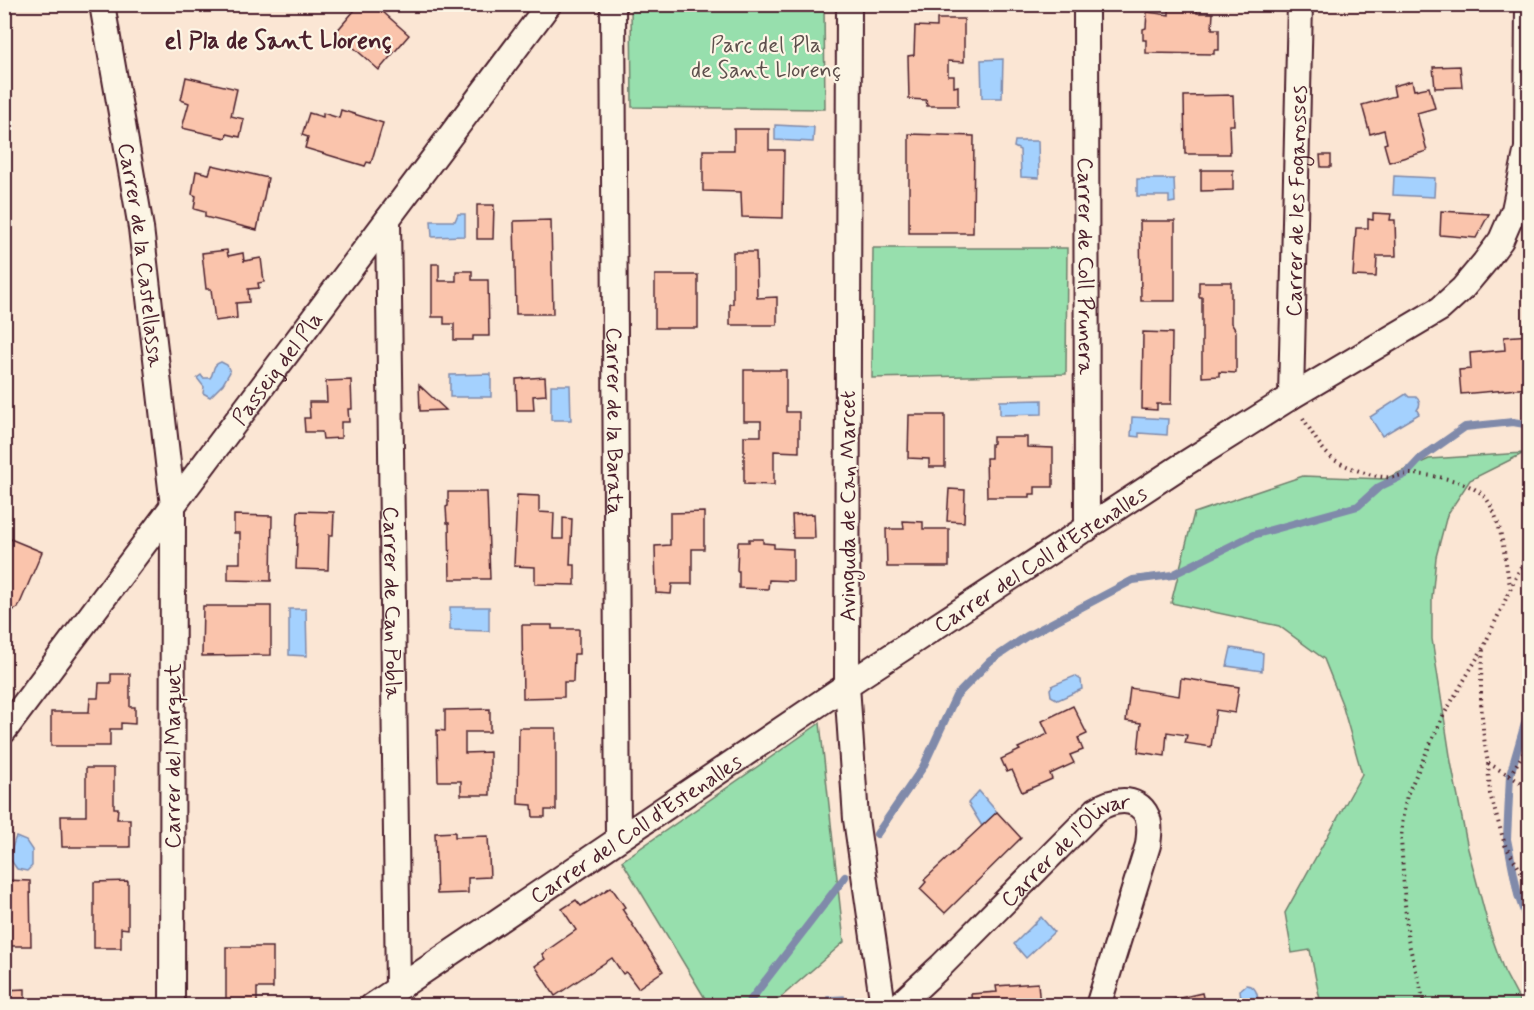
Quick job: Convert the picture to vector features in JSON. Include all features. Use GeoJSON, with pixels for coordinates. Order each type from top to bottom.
{"type":"FeatureCollection","features":[{"type":"Feature","properties":{"kind":"street","name":"Carrer de la Castellassa"},"geometry":{"type":"LineString","coordinates":[[102,4],[141,228],[173,506]]}},
{"type":"Feature","properties":{"kind":"street","name":"Passeig del Pla"},"geometry":{"type":"LineString","coordinates":[[4,731],[549,4]]}},
{"type":"Feature","properties":{"kind":"street","name":"Carrer de la Barata"},"geometry":{"type":"LineString","coordinates":[[614,4],[618,839]]}},
{"type":"Feature","properties":{"kind":"street","name":"Avinguda de Can Marcet"},"geometry":{"type":"LineString","coordinates":[[849,4],[848,686],[856,819],[883,1005]]}},
{"type":"Feature","properties":{"kind":"street","name":"Carrer de Coll Prunera"},"geometry":{"type":"LineString","coordinates":[[1086,4],[1087,528]]}},
{"type":"Feature","properties":{"kind":"street","name":"Carrer de les Fogarosses"},"geometry":{"type":"LineString","coordinates":[[1291,397],[1299,4]]}},
{"type":"Feature","properties":{"kind":"street","name":"Carrer del Coll d'Estenalles"},"geometry":{"type":"LineString","coordinates":[[372,1005],[1087,528],[1291,397],[1440,309],[1463,288],[1501,240],[1514,210],[1527,148],[1528,4]]}},
{"type":"Feature","properties":{"kind":"street","name":"Carrer de Can Pobla"},"geometry":{"type":"LineString","coordinates":[[388,219],[398,988]]}},
{"type":"Feature","properties":{"kind":"street","name":"Carrer del Marquet"},"geometry":{"type":"LineString","coordinates":[[172,1005],[173,506]]}},
{"type":"Feature","properties":{"kind":"street","name":"Carrer de l'Olivar"},"geometry":{"type":"LineString","coordinates":[[898,1005],[941,966],[1096,810],[1105,804],[1127,801],[1135,804],[1147,815],[1148,845],[1098,1005]]}},
{"type":"Feature","properties":{"kind":"path"},"geometry":{"type":"LineString","coordinates":[[1291,397],[1319,445],[1334,459],[1355,469],[1385,477],[1406,474],[1437,476],[1474,488],[1487,499],[1498,520],[1510,586]]}},
{"type":"Feature","properties":{"kind":"path"},"geometry":{"type":"LineString","coordinates":[[1425,1005],[1408,940],[1401,839],[1402,816],[1415,773],[1443,716],[1483,648],[1530,547]]}},
{"type":"Feature","properties":{"kind":"path"},"geometry":{"type":"LineString","coordinates":[[1483,648],[1480,678],[1490,794],[1505,845],[1530,886]]}},
{"type":"Feature","properties":{"kind":"path"},"geometry":{"type":"LineString","coordinates":[[1510,775],[1530,743]]}},
{"type":"Feature","properties":{"kind":"path"},"geometry":{"type":"LineString","coordinates":[[1488,762],[1530,788]]}},
{"type":"Feature","properties":{"kind":"green space","name":"Parc del Pla de Sant Llorenç"},"geometry":{"type":"Polygon","coordinates":[[[631,5],[824,5],[825,109],[632,107],[631,5]]]}},
{"type":"Feature","properties":{"kind":"green space"},"geometry":{"type":"Polygon","coordinates":[[[873,248],[1067,248],[1066,374],[872,378],[873,248]]]}},
{"type":"Feature","properties":{"kind":"green space"},"geometry":{"type":"Polygon","coordinates":[[[1524,453],[1470,480],[1447,515],[1436,557],[1432,599],[1432,639],[1451,762],[1468,849],[1490,932],[1504,971],[1522,1005],[1321,1005],[1310,950],[1292,953],[1285,913],[1362,774],[1342,704],[1324,659],[1279,626],[1171,603],[1194,513],[1303,476],[1385,479],[1429,459],[1524,453]]]}},
{"type":"Feature","properties":{"kind":"green space"},"geometry":{"type":"Polygon","coordinates":[[[820,723],[844,942],[772,1005],[709,1005],[622,861],[820,723]]]}},
{"type":"Feature","properties":{"kind":"water"},"geometry":{"type":"Polygon","coordinates":[[[1003,59],[1002,98],[982,98],[981,60],[1003,59]]]}},
{"type":"Feature","properties":{"kind":"water"},"geometry":{"type":"Polygon","coordinates":[[[775,125],[814,127],[813,142],[775,140],[775,125]]]}},
{"type":"Feature","properties":{"kind":"water"},"geometry":{"type":"Polygon","coordinates":[[[1015,141],[1038,141],[1039,178],[1021,177],[1020,150],[1014,147],[1015,141]]]}},
{"type":"Feature","properties":{"kind":"water"},"geometry":{"type":"Polygon","coordinates":[[[1394,176],[1435,178],[1434,197],[1393,195],[1394,176]]]}},
{"type":"Feature","properties":{"kind":"water"},"geometry":{"type":"Polygon","coordinates":[[[1137,179],[1174,179],[1175,202],[1169,203],[1169,196],[1137,196],[1137,179]]]}},
{"type":"Feature","properties":{"kind":"water"},"geometry":{"type":"Polygon","coordinates":[[[458,214],[465,214],[465,236],[432,237],[431,221],[455,221],[458,214]]]}},
{"type":"Feature","properties":{"kind":"water"},"geometry":{"type":"Polygon","coordinates":[[[221,362],[227,365],[230,372],[223,384],[210,397],[203,393],[204,387],[197,378],[201,375],[203,378],[210,378],[214,367],[221,362]]]}},
{"type":"Feature","properties":{"kind":"water"},"geometry":{"type":"Polygon","coordinates":[[[491,374],[491,397],[450,397],[450,375],[491,374]]]}},
{"type":"Feature","properties":{"kind":"water"},"geometry":{"type":"Polygon","coordinates":[[[551,385],[570,385],[571,420],[551,420],[551,385]]]}},
{"type":"Feature","properties":{"kind":"water"},"geometry":{"type":"Polygon","coordinates":[[[1406,394],[1419,400],[1420,405],[1417,410],[1419,414],[1382,436],[1370,417],[1406,394]]]}},
{"type":"Feature","properties":{"kind":"water"},"geometry":{"type":"Polygon","coordinates":[[[1042,400],[1042,414],[1000,415],[1000,401],[1042,400]]]}},
{"type":"Feature","properties":{"kind":"water"},"geometry":{"type":"Polygon","coordinates":[[[1132,417],[1168,419],[1167,435],[1139,433],[1139,437],[1131,436],[1132,417]]]}},
{"type":"Feature","properties":{"kind":"water"},"geometry":{"type":"Polygon","coordinates":[[[450,607],[489,607],[489,631],[450,630],[450,607]]]}},
{"type":"Feature","properties":{"kind":"water"},"geometry":{"type":"Polygon","coordinates":[[[289,609],[306,609],[307,656],[289,655],[289,609]]]}},
{"type":"Feature","properties":{"kind":"water"},"geometry":{"type":"Polygon","coordinates":[[[1231,648],[1263,653],[1262,671],[1227,666],[1231,648]]]}},
{"type":"Feature","properties":{"kind":"water"},"geometry":{"type":"Polygon","coordinates":[[[1075,676],[1081,680],[1082,689],[1058,700],[1051,696],[1050,689],[1053,685],[1075,676]]]}},
{"type":"Feature","properties":{"kind":"water"},"geometry":{"type":"Polygon","coordinates":[[[979,791],[997,812],[982,826],[968,803],[979,791]]]}},
{"type":"Feature","properties":{"kind":"water"},"geometry":{"type":"Polygon","coordinates":[[[16,837],[26,841],[32,850],[32,866],[27,871],[17,869],[10,859],[16,837]]]}},
{"type":"Feature","properties":{"kind":"water"},"geometry":{"type":"Polygon","coordinates":[[[1041,917],[1054,932],[1026,958],[1014,944],[1041,917]]]}},
{"type":"Feature","properties":{"kind":"water"},"geometry":{"type":"Polygon","coordinates":[[[1246,985],[1255,989],[1259,1005],[1248,1005],[1241,999],[1240,990],[1246,985]]]}},
{"type":"Feature","properties":{"kind":"water"},"geometry":{"type":"Polygon","coordinates":[[[844,996],[845,1005],[828,1005],[827,997],[844,996]]]}},
{"type":"Feature","properties":{"kind":"building"},"geometry":{"type":"Polygon","coordinates":[[[360,4],[374,4],[409,35],[379,70],[336,32],[360,4]]]}},
{"type":"Feature","properties":{"kind":"building"},"geometry":{"type":"Polygon","coordinates":[[[1169,4],[1197,4],[1197,13],[1213,13],[1212,29],[1219,29],[1219,50],[1214,50],[1214,54],[1146,53],[1143,29],[1146,28],[1147,12],[1169,15],[1169,4]]]}},
{"type":"Feature","properties":{"kind":"building"},"geometry":{"type":"Polygon","coordinates":[[[937,19],[964,19],[964,62],[948,61],[948,76],[954,76],[954,87],[958,86],[958,106],[927,106],[926,100],[909,99],[908,56],[914,55],[915,26],[937,27],[937,19]]]}},
{"type":"Feature","properties":{"kind":"building"},"geometry":{"type":"Polygon","coordinates":[[[1460,66],[1462,87],[1435,88],[1433,67],[1460,66]]]}},
{"type":"Feature","properties":{"kind":"building"},"geometry":{"type":"Polygon","coordinates":[[[186,77],[237,89],[231,116],[244,119],[240,137],[227,134],[226,138],[182,128],[189,103],[181,100],[186,77]]]}},
{"type":"Feature","properties":{"kind":"building"},"geometry":{"type":"Polygon","coordinates":[[[1412,81],[1414,90],[1429,87],[1435,108],[1417,113],[1427,151],[1389,162],[1384,144],[1387,143],[1384,130],[1370,134],[1362,105],[1395,96],[1393,86],[1412,81]]]}},
{"type":"Feature","properties":{"kind":"building"},"geometry":{"type":"Polygon","coordinates":[[[1233,95],[1234,125],[1229,125],[1230,154],[1185,154],[1184,96],[1233,95]]]}},
{"type":"Feature","properties":{"kind":"building"},"geometry":{"type":"Polygon","coordinates":[[[341,110],[383,123],[371,163],[367,162],[365,166],[305,148],[308,137],[302,135],[309,113],[323,117],[323,113],[339,118],[341,110]]]}},
{"type":"Feature","properties":{"kind":"building"},"geometry":{"type":"Polygon","coordinates":[[[734,129],[769,129],[769,150],[784,150],[783,218],[742,217],[741,192],[703,191],[703,150],[734,150],[734,129]]]}},
{"type":"Feature","properties":{"kind":"building"},"geometry":{"type":"Polygon","coordinates":[[[909,134],[974,136],[973,233],[909,233],[909,134]]]}},
{"type":"Feature","properties":{"kind":"building"},"geometry":{"type":"Polygon","coordinates":[[[1320,155],[1331,155],[1331,167],[1321,167],[1320,155]]]}},
{"type":"Feature","properties":{"kind":"building"},"geometry":{"type":"Polygon","coordinates":[[[212,165],[268,178],[257,230],[205,217],[205,212],[194,209],[196,196],[192,194],[196,171],[209,174],[212,165]]]}},
{"type":"Feature","properties":{"kind":"building"},"geometry":{"type":"Polygon","coordinates":[[[1201,170],[1233,170],[1233,190],[1201,191],[1201,170]]]}},
{"type":"Feature","properties":{"kind":"building"},"geometry":{"type":"Polygon","coordinates":[[[477,205],[494,205],[493,239],[477,239],[477,205]]]}},
{"type":"Feature","properties":{"kind":"building"},"geometry":{"type":"Polygon","coordinates":[[[1441,211],[1489,214],[1476,238],[1440,235],[1441,211]]]}},
{"type":"Feature","properties":{"kind":"building"},"geometry":{"type":"Polygon","coordinates":[[[1373,213],[1391,214],[1390,220],[1395,220],[1396,256],[1377,256],[1376,277],[1353,276],[1356,228],[1368,228],[1368,219],[1373,220],[1373,213]]]}},
{"type":"Feature","properties":{"kind":"building"},"geometry":{"type":"Polygon","coordinates":[[[551,220],[553,314],[516,314],[514,221],[551,220]]]}},
{"type":"Feature","properties":{"kind":"building"},"geometry":{"type":"Polygon","coordinates":[[[1140,221],[1175,221],[1175,301],[1141,301],[1140,221]]]}},
{"type":"Feature","properties":{"kind":"building"},"geometry":{"type":"Polygon","coordinates":[[[227,250],[228,256],[243,253],[244,261],[261,258],[264,282],[258,283],[259,288],[248,289],[249,302],[236,303],[237,318],[215,321],[211,289],[206,289],[202,253],[227,250]]]}},
{"type":"Feature","properties":{"kind":"building"},"geometry":{"type":"Polygon","coordinates":[[[733,252],[756,252],[757,298],[777,297],[777,325],[730,325],[730,304],[733,304],[733,252]]]}},
{"type":"Feature","properties":{"kind":"building"},"geometry":{"type":"Polygon","coordinates":[[[432,264],[439,264],[439,281],[456,281],[456,271],[472,271],[472,280],[488,280],[489,336],[473,336],[473,340],[454,340],[454,324],[444,324],[444,317],[432,317],[432,264]]]}},
{"type":"Feature","properties":{"kind":"building"},"geometry":{"type":"Polygon","coordinates":[[[655,275],[698,275],[698,328],[655,328],[655,275]]]}},
{"type":"Feature","properties":{"kind":"building"},"geometry":{"type":"Polygon","coordinates":[[[1199,282],[1231,282],[1231,323],[1236,331],[1236,373],[1219,372],[1219,376],[1202,377],[1202,297],[1199,297],[1199,282]]]}},
{"type":"Feature","properties":{"kind":"building"},"geometry":{"type":"Polygon","coordinates":[[[1143,332],[1172,333],[1171,404],[1157,404],[1157,410],[1142,409],[1143,332]]]}},
{"type":"Feature","properties":{"kind":"building"},"geometry":{"type":"Polygon","coordinates":[[[1530,335],[1530,388],[1461,394],[1459,370],[1471,369],[1470,353],[1505,350],[1504,337],[1530,335]]]}},
{"type":"Feature","properties":{"kind":"building"},"geometry":{"type":"Polygon","coordinates":[[[744,370],[786,370],[786,412],[799,412],[799,452],[774,451],[774,485],[744,484],[744,436],[761,436],[761,421],[744,421],[744,370]]]}},
{"type":"Feature","properties":{"kind":"building"},"geometry":{"type":"Polygon","coordinates":[[[545,377],[546,395],[533,396],[534,410],[517,410],[516,379],[545,377]]]}},
{"type":"Feature","properties":{"kind":"building"},"geometry":{"type":"Polygon","coordinates":[[[351,380],[352,409],[348,409],[349,422],[341,422],[341,438],[323,439],[322,432],[305,432],[304,418],[310,418],[309,402],[327,402],[326,381],[351,380]]]}},
{"type":"Feature","properties":{"kind":"building"},"geometry":{"type":"Polygon","coordinates":[[[419,385],[446,410],[420,411],[419,385]]]}},
{"type":"Feature","properties":{"kind":"building"},"geometry":{"type":"Polygon","coordinates":[[[909,415],[945,415],[945,467],[929,467],[929,459],[908,458],[909,415]]]}},
{"type":"Feature","properties":{"kind":"building"},"geometry":{"type":"Polygon","coordinates":[[[993,437],[1027,437],[1027,447],[1053,448],[1053,487],[1035,487],[1035,494],[1030,494],[1030,497],[987,497],[986,458],[991,458],[993,437]]]}},
{"type":"Feature","properties":{"kind":"building"},"geometry":{"type":"Polygon","coordinates":[[[949,489],[965,490],[964,522],[947,521],[949,489]]]}},
{"type":"Feature","properties":{"kind":"building"},"geometry":{"type":"Polygon","coordinates":[[[448,492],[487,492],[490,579],[450,579],[449,523],[447,523],[446,507],[448,506],[448,492]]]}},
{"type":"Feature","properties":{"kind":"building"},"geometry":{"type":"Polygon","coordinates":[[[517,495],[539,496],[539,512],[554,513],[553,539],[563,539],[563,518],[572,519],[570,565],[575,565],[575,585],[535,584],[535,567],[514,566],[517,495]]]}},
{"type":"Feature","properties":{"kind":"building"},"geometry":{"type":"Polygon","coordinates":[[[298,511],[334,512],[333,535],[329,535],[328,570],[296,569],[298,511]]]}},
{"type":"Feature","properties":{"kind":"building"},"geometry":{"type":"Polygon","coordinates":[[[704,512],[704,549],[692,549],[692,584],[672,584],[671,594],[656,593],[655,546],[670,545],[670,513],[704,512]]]}},
{"type":"Feature","properties":{"kind":"building"},"geometry":{"type":"Polygon","coordinates":[[[814,514],[815,538],[793,538],[792,515],[814,514]]]}},
{"type":"Feature","properties":{"kind":"building"},"geometry":{"type":"Polygon","coordinates":[[[234,515],[272,516],[271,581],[228,580],[228,563],[240,563],[240,533],[234,533],[234,515]]]}},
{"type":"Feature","properties":{"kind":"building"},"geometry":{"type":"Polygon","coordinates":[[[903,521],[923,522],[923,529],[949,529],[949,567],[887,567],[886,529],[904,529],[903,521]]]}},
{"type":"Feature","properties":{"kind":"building"},"geometry":{"type":"Polygon","coordinates":[[[8,538],[42,552],[18,608],[4,614],[4,545],[8,538]]]}},
{"type":"Feature","properties":{"kind":"building"},"geometry":{"type":"Polygon","coordinates":[[[749,539],[763,539],[763,543],[774,544],[774,548],[793,549],[793,581],[769,580],[768,589],[739,588],[738,542],[749,542],[749,539]]]}},
{"type":"Feature","properties":{"kind":"building"},"geometry":{"type":"Polygon","coordinates":[[[203,606],[271,606],[271,655],[202,656],[203,606]]]}},
{"type":"Feature","properties":{"kind":"building"},"geometry":{"type":"Polygon","coordinates":[[[522,625],[552,625],[552,629],[579,629],[579,654],[574,654],[573,682],[564,682],[564,697],[523,698],[522,625]]]}},
{"type":"Feature","properties":{"kind":"building"},"geometry":{"type":"Polygon","coordinates":[[[111,674],[130,674],[130,707],[135,707],[135,724],[121,723],[121,729],[110,729],[110,746],[51,746],[51,712],[89,712],[90,698],[98,698],[99,683],[111,683],[111,674]]]}},
{"type":"Feature","properties":{"kind":"building"},"geometry":{"type":"Polygon","coordinates":[[[1181,678],[1239,687],[1235,713],[1216,710],[1211,747],[1185,743],[1187,735],[1167,732],[1165,756],[1138,752],[1141,723],[1126,721],[1130,688],[1179,696],[1181,678]]]}},
{"type":"Feature","properties":{"kind":"building"},"geometry":{"type":"Polygon","coordinates":[[[1073,706],[1087,734],[1078,738],[1083,750],[1070,755],[1074,763],[1050,774],[1052,779],[1022,792],[1012,770],[1007,772],[1001,759],[1048,734],[1042,721],[1073,706]]]}},
{"type":"Feature","properties":{"kind":"building"},"geometry":{"type":"Polygon","coordinates":[[[490,709],[490,732],[465,732],[465,753],[490,752],[490,795],[461,795],[461,781],[438,781],[437,730],[445,731],[445,710],[490,709]]]}},
{"type":"Feature","properties":{"kind":"building"},"geometry":{"type":"Polygon","coordinates":[[[519,728],[556,728],[556,810],[545,810],[545,817],[533,817],[532,805],[518,804],[519,728]]]}},
{"type":"Feature","properties":{"kind":"building"},"geometry":{"type":"Polygon","coordinates":[[[86,768],[114,768],[114,808],[118,808],[117,819],[130,819],[130,847],[62,847],[61,816],[86,816],[86,768]]]}},
{"type":"Feature","properties":{"kind":"building"},"geometry":{"type":"Polygon","coordinates":[[[997,812],[1021,838],[945,913],[920,889],[926,882],[924,880],[997,812]]]}},
{"type":"Feature","properties":{"kind":"building"},"geometry":{"type":"Polygon","coordinates":[[[455,832],[455,837],[488,836],[490,877],[468,878],[468,893],[437,894],[435,833],[455,832]]]}},
{"type":"Feature","properties":{"kind":"building"},"geometry":{"type":"Polygon","coordinates":[[[4,880],[30,881],[31,946],[7,946],[7,949],[4,949],[4,880]]]}},
{"type":"Feature","properties":{"kind":"building"},"geometry":{"type":"Polygon","coordinates":[[[128,881],[128,929],[121,928],[121,948],[94,948],[94,882],[128,881]]]}},
{"type":"Feature","properties":{"kind":"building"},"geometry":{"type":"Polygon","coordinates":[[[611,887],[625,907],[622,909],[663,971],[638,988],[626,972],[623,974],[612,958],[555,996],[535,966],[545,959],[542,954],[576,930],[562,909],[576,900],[581,906],[611,887]]]}},
{"type":"Feature","properties":{"kind":"building"},"geometry":{"type":"Polygon","coordinates":[[[226,947],[273,947],[273,988],[257,988],[257,1006],[226,1006],[226,947]]]}},
{"type":"Feature","properties":{"kind":"building"},"geometry":{"type":"Polygon","coordinates":[[[1038,983],[1040,1006],[972,1006],[971,994],[997,992],[996,986],[1038,983]]]}},
{"type":"Feature","properties":{"kind":"building"},"geometry":{"type":"Polygon","coordinates":[[[25,989],[25,1006],[4,1006],[4,990],[25,989]]]}},
{"type":"Feature","properties":{"kind":"building"},"geometry":{"type":"Polygon","coordinates":[[[1202,993],[1205,1006],[1155,1006],[1154,1004],[1202,993]]]}},
{"type":"Feature","properties":{"kind":"waterway"},"geometry":{"type":"LineString","coordinates":[[877,834],[923,767],[956,696],[990,661],[1027,636],[1133,580],[1172,575],[1253,535],[1358,506],[1379,487],[1406,474],[1421,458],[1465,427],[1513,422],[1530,425]]}},
{"type":"Feature","properties":{"kind":"waterway"},"geometry":{"type":"LineString","coordinates":[[1530,706],[1510,775],[1507,839],[1518,895],[1530,929]]}},
{"type":"Feature","properties":{"kind":"waterway"},"geometry":{"type":"LineString","coordinates":[[746,1006],[845,877]]}},
{"type":"Feature","properties":{"kind":"district","name":"el Pla de Sant Llorenç"},"geometry":{"type":"Point","coordinates":[278,40]}}]}
